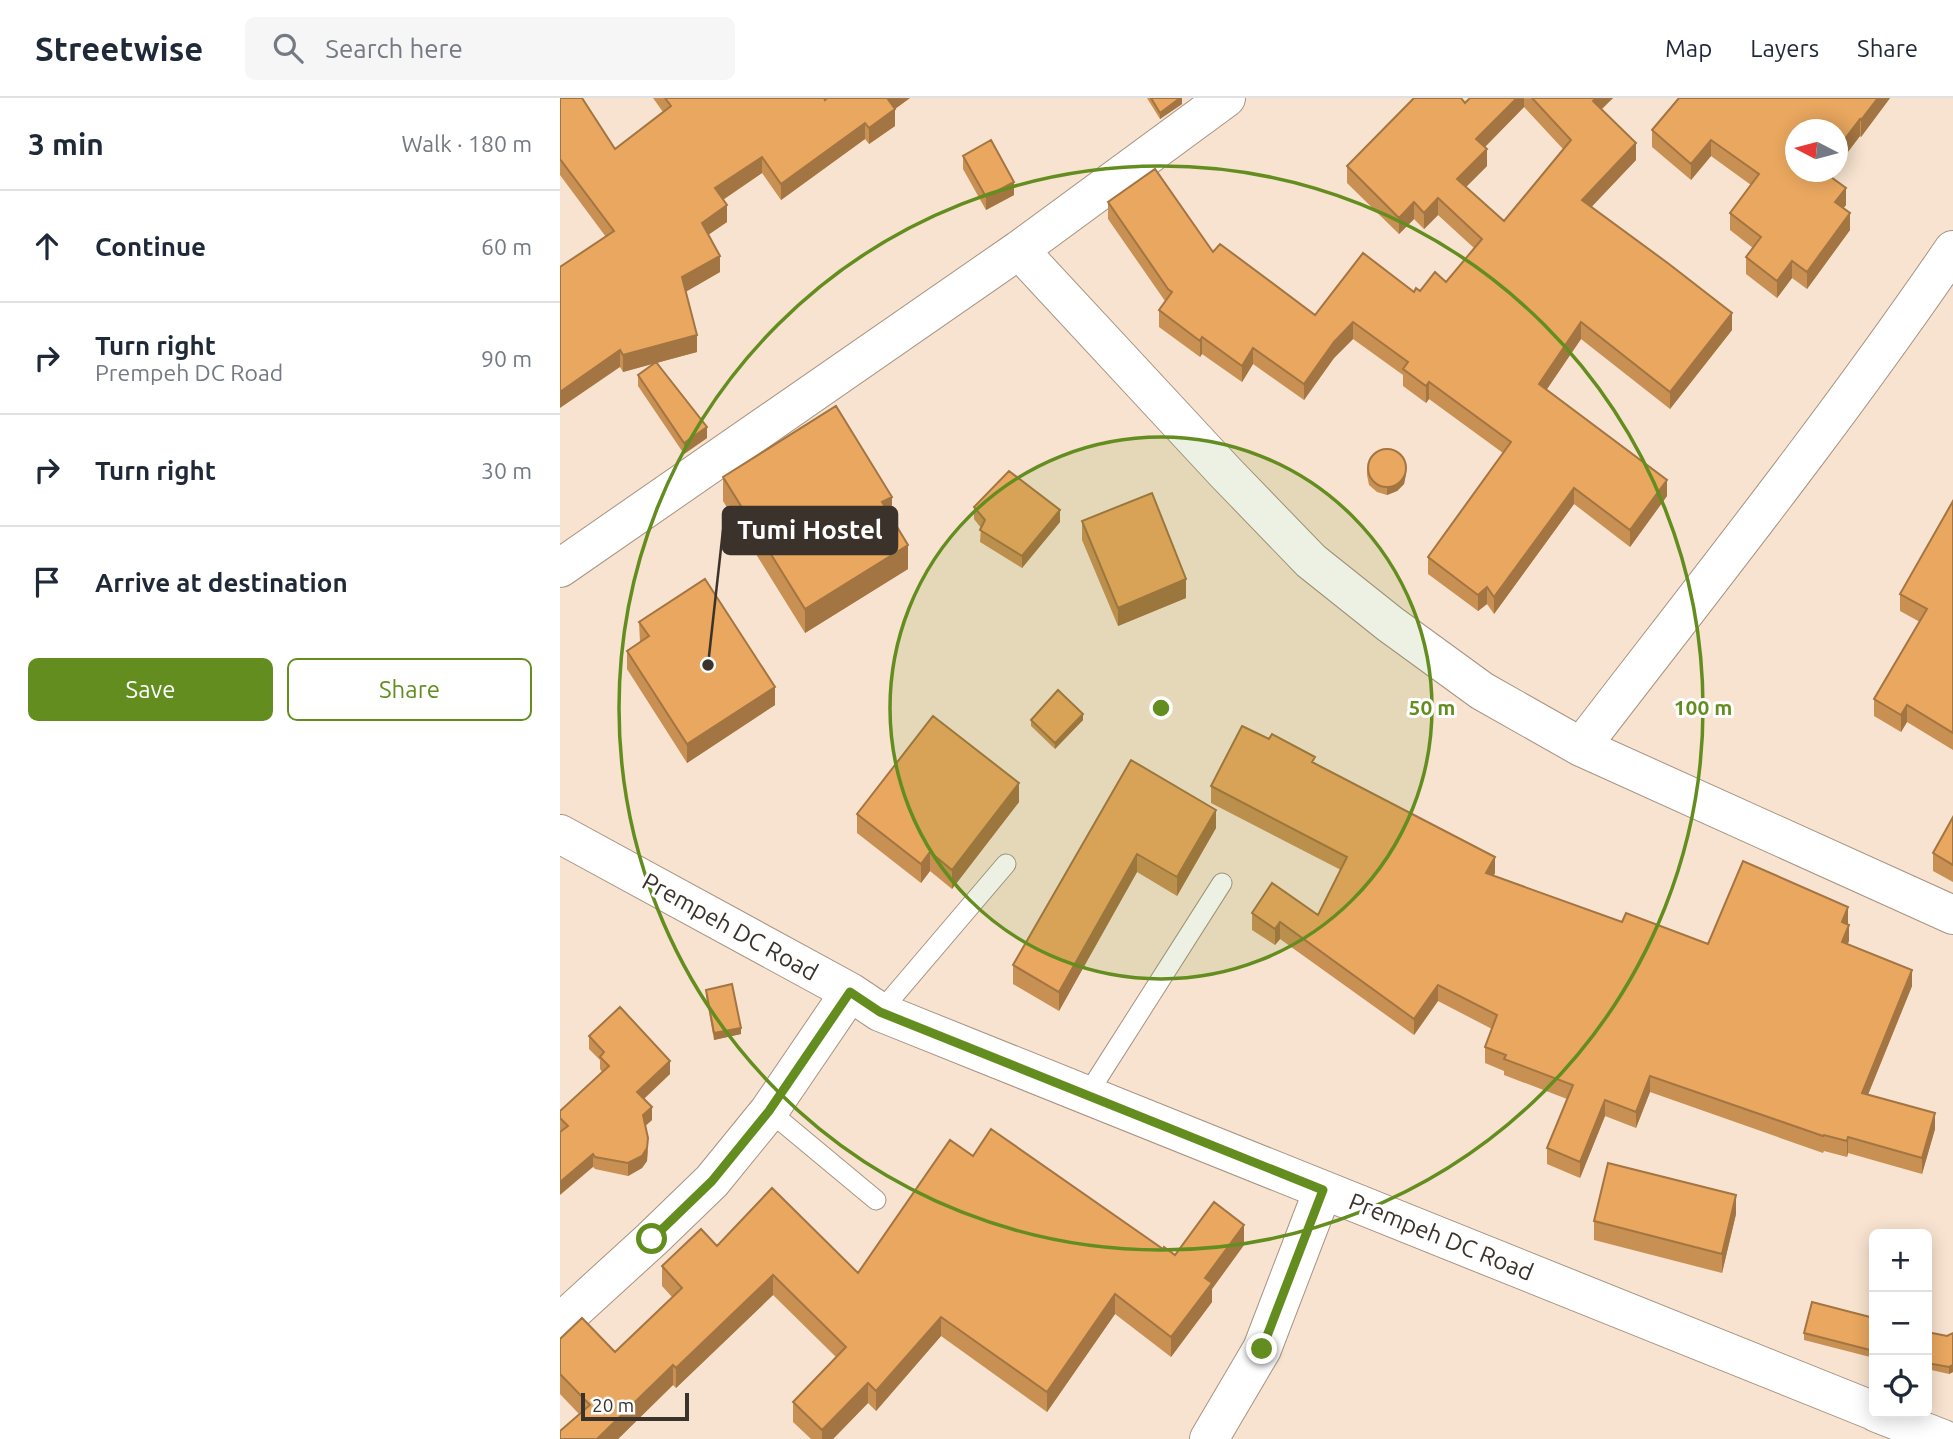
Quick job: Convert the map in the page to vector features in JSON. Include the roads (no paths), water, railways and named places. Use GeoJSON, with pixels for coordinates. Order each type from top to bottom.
{"type":"FeatureCollection","features":[{"type":"Feature","properties":{"kind":"street"},"geometry":{"type":"LineString","coordinates":[[560,568],[1020,250],[1226,98]]}},
{"type":"Feature","properties":{"kind":"street"},"geometry":{"type":"LineString","coordinates":[[1020,250],[1311,561],[1390,624],[1482,691],[1580,747],[1953,915]]}},
{"type":"Feature","properties":{"kind":"street"},"geometry":{"type":"LineString","coordinates":[[1580,747],[1794,470],[1953,250]]}},
{"type":"Feature","properties":{"kind":"street","name":"Prempeh DC Road"},"geometry":{"type":"LineString","coordinates":[[560,834],[865,1002],[1087,1096],[1869,1409]]}},
{"type":"Feature","properties":{"kind":"street"},"geometry":{"type":"LineString","coordinates":[[560,1323],[712,1181],[769,1111],[865,1002]]}},
{"type":"Feature","properties":{"kind":"street"},"geometry":{"type":"LineString","coordinates":[[1209,1439],[1262,1349],[1323,1190]]}},
{"type":"Feature","properties":{"kind":"street","name":"Prempeh DC Road"},"geometry":{"type":"LineString","coordinates":[[1891,1418],[1943,1439]]}},
{"type":"Feature","properties":{"kind":"lane"},"geometry":{"type":"LineString","coordinates":[[865,1002],[1006,864]]}},
{"type":"Feature","properties":{"kind":"lane"},"geometry":{"type":"LineString","coordinates":[[1087,1096],[1222,883]]}},
{"type":"Feature","properties":{"kind":"lane"},"geometry":{"type":"LineString","coordinates":[[769,1111],[876,1200]]}},
{"type":"Feature","properties":{"kind":"place","name":"Tumi Hostel"},"geometry":{"type":"Point","coordinates":[708,665]}}]}
